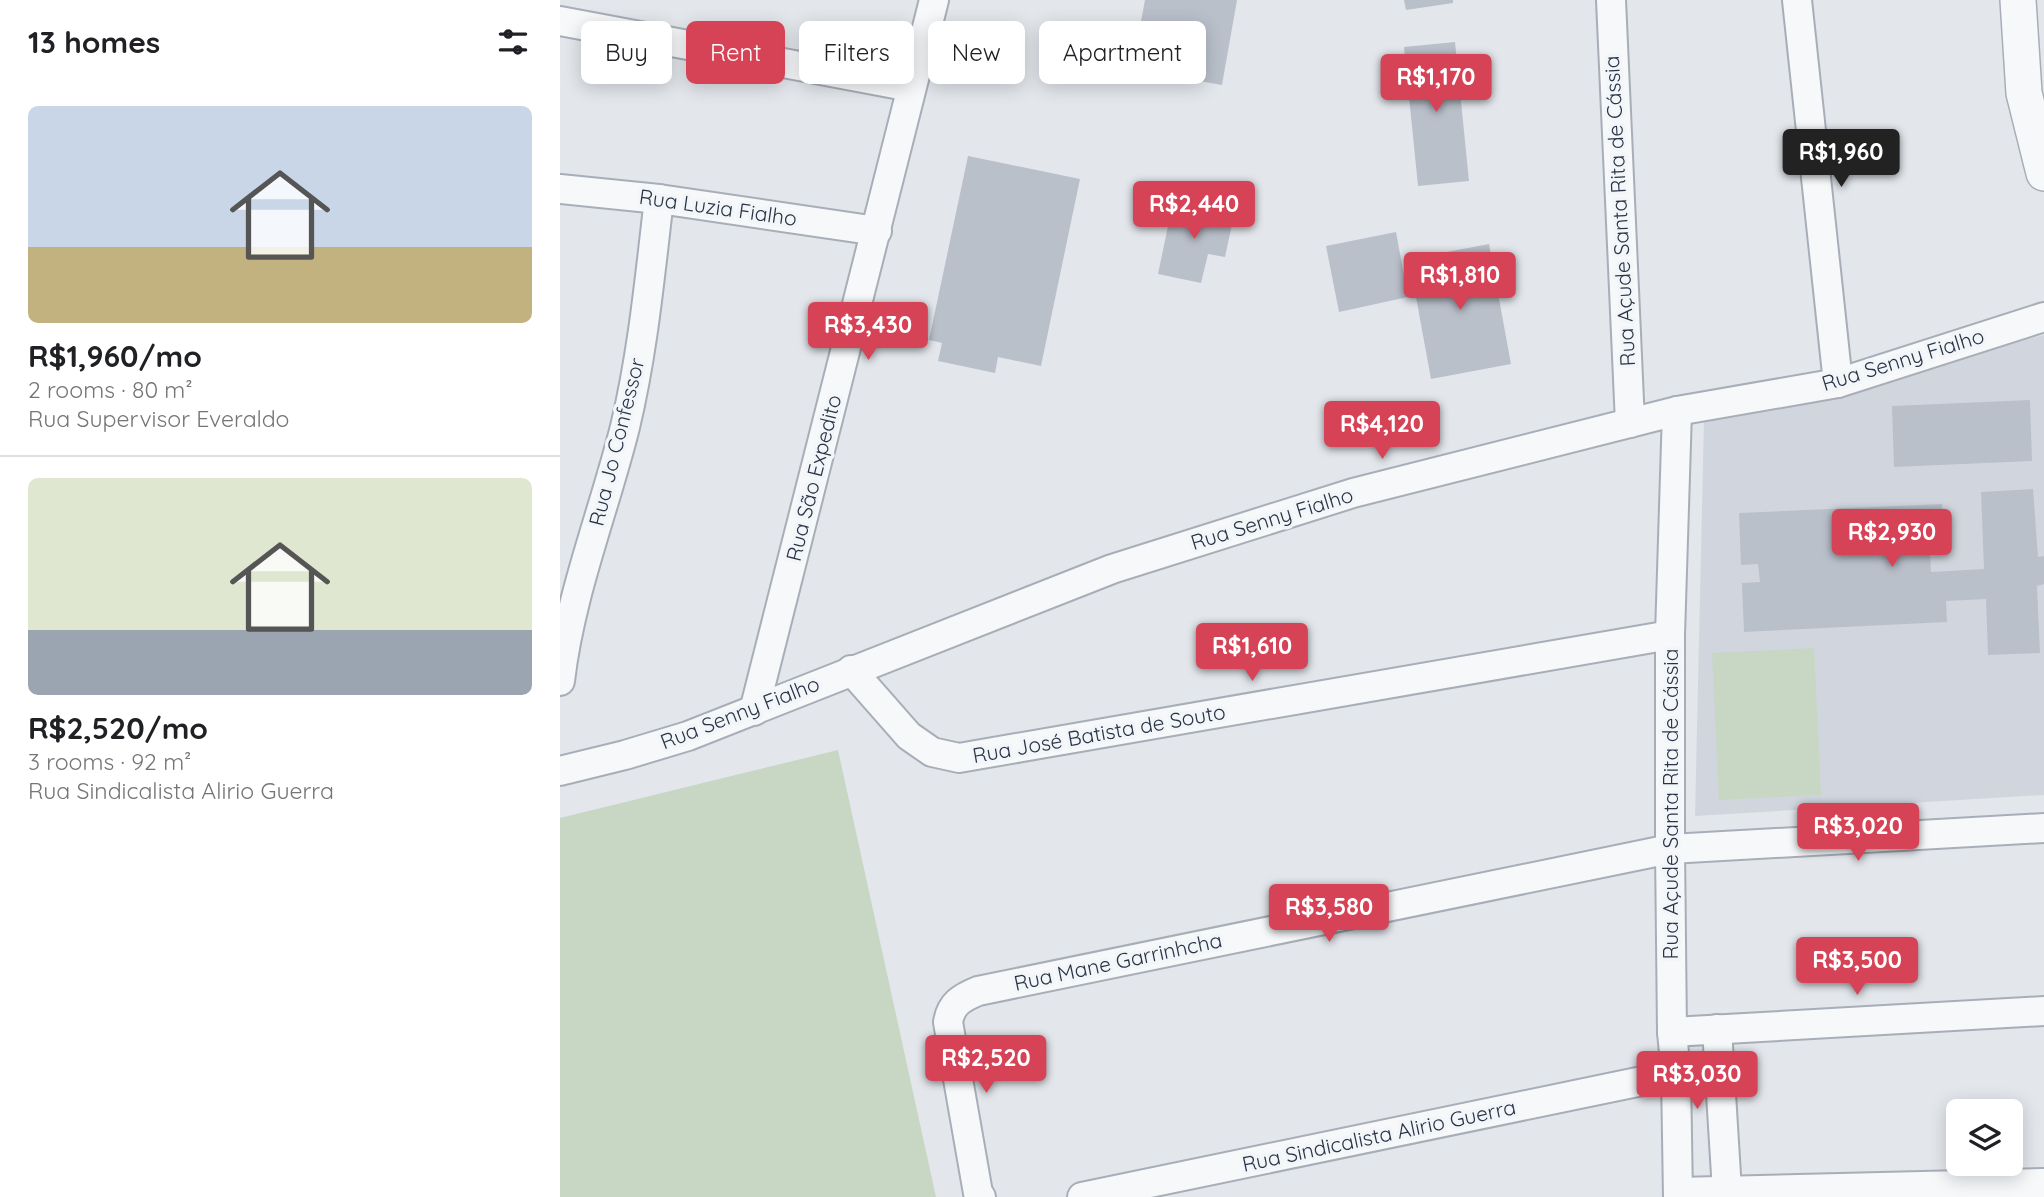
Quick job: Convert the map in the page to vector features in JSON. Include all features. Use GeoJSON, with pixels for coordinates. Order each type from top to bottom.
{"type":"FeatureCollection","features":[{"type":"Feature","properties":{"kind":"street","name":"Rua São Expedito"},"geometry":{"type":"LineString","coordinates":[[754,711],[934,0]]}},
{"type":"Feature","properties":{"kind":"street","name":"Rua Açude Santa Rita de Cássia"},"geometry":{"type":"LineString","coordinates":[[1611,0],[1630,423]]}},
{"type":"Feature","properties":{"kind":"street"},"geometry":{"type":"LineString","coordinates":[[1797,0],[1838,383]]}},
{"type":"Feature","properties":{"kind":"street"},"geometry":{"type":"LineString","coordinates":[[2018,0],[2024,93],[2044,173]]}},
{"type":"Feature","properties":{"kind":"street"},"geometry":{"type":"LineString","coordinates":[[560,21],[911,87]]}},
{"type":"Feature","properties":{"kind":"street","name":"Rua Luzia Fialho"},"geometry":{"type":"LineString","coordinates":[[560,189],[659,199],[877,231]]}},
{"type":"Feature","properties":{"kind":"street","name":"Rua Jo Confessor"},"geometry":{"type":"LineString","coordinates":[[560,681],[564,648],[576,596],[625,425],[644,334],[659,199]]}},
{"type":"Feature","properties":{"kind":"street","name":"Rua Senny Fialho"},"geometry":{"type":"LineString","coordinates":[[560,771],[688,736],[1112,569],[1353,493],[1677,411],[1838,383],[2044,317]]}},
{"type":"Feature","properties":{"kind":"street","name":"Rua Açude Santa Rita de Cássia"},"geometry":{"type":"LineString","coordinates":[[1677,411],[1670,635],[1670,849],[1672,1032],[1676,1074],[1678,1195]]}},
{"type":"Feature","properties":{"kind":"street","name":"Rua José Batista de Souto"},"geometry":{"type":"LineString","coordinates":[[851,670],[909,736],[932,752],[959,758],[1670,635]]}},
{"type":"Feature","properties":{"kind":"street","name":"Rua Mane Garrinhcha"},"geometry":{"type":"LineString","coordinates":[[981,1197],[978,1193],[948,1022],[950,1010],[962,998],[978,991],[1670,849],[2044,828]]}},
{"type":"Feature","properties":{"kind":"street"},"geometry":{"type":"LineString","coordinates":[[1672,1032],[2044,1011]]}},
{"type":"Feature","properties":{"kind":"street"},"geometry":{"type":"LineString","coordinates":[[1717,1029],[1727,1191]]}},
{"type":"Feature","properties":{"kind":"street","name":"Rua Sindicalista Alirio Guerra"},"geometry":{"type":"LineString","coordinates":[[1082,1197],[1676,1074]]}},
{"type":"Feature","properties":{"kind":"street"},"geometry":{"type":"LineString","coordinates":[[1678,1195],[1727,1191],[2044,1183]]}},
{"type":"Feature","properties":{"kind":"shaded area"},"geometry":{"type":"Polygon","coordinates":[[[2044,335],[2044,795],[1695,816],[1704,418],[2044,335]]]}},
{"type":"Feature","properties":{"kind":"green space"},"geometry":{"type":"Polygon","coordinates":[[[1814,648],[1821,795],[1719,800],[1712,653],[1814,648]]]}},
{"type":"Feature","properties":{"kind":"green space"},"geometry":{"type":"Polygon","coordinates":[[[838,750],[936,1197],[560,1197],[560,818],[838,750]]]}},
{"type":"Feature","properties":{"kind":"building"},"geometry":{"type":"Polygon","coordinates":[[[1145,0],[1237,0],[1222,85],[1206,82],[1206,21],[1141,21],[1145,0]]]}},
{"type":"Feature","properties":{"kind":"building"},"geometry":{"type":"Polygon","coordinates":[[[1404,0],[1453,0],[1453,3],[1406,10],[1404,0]]]}},
{"type":"Feature","properties":{"kind":"building"},"geometry":{"type":"Polygon","coordinates":[[[1455,42],[1469,181],[1418,186],[1404,47],[1455,42]]]}},
{"type":"Feature","properties":{"kind":"building"},"geometry":{"type":"Polygon","coordinates":[[[968,156],[1080,179],[1041,366],[998,357],[995,373],[938,361],[942,343],[929,340],[968,156]]]}},
{"type":"Feature","properties":{"kind":"building"},"geometry":{"type":"Polygon","coordinates":[[[1173,202],[1234,215],[1225,257],[1208,254],[1201,283],[1158,274],[1173,202]]]}},
{"type":"Feature","properties":{"kind":"building"},"geometry":{"type":"Polygon","coordinates":[[[1396,232],[1408,297],[1339,312],[1326,246],[1396,232]]]}},
{"type":"Feature","properties":{"kind":"building"},"geometry":{"type":"Polygon","coordinates":[[[1489,244],[1511,364],[1431,379],[1409,259],[1489,244]]]}},
{"type":"Feature","properties":{"kind":"building"},"geometry":{"type":"Polygon","coordinates":[[[2030,400],[2032,461],[1894,467],[1892,406],[2030,400]]]}},
{"type":"Feature","properties":{"kind":"building"},"geometry":{"type":"Polygon","coordinates":[[[2033,489],[2038,557],[2044,556],[2044,584],[2037,586],[2040,653],[1988,655],[1986,599],[1946,601],[1947,622],[1744,632],[1742,583],[1760,582],[1758,564],[1741,565],[1739,513],[1942,504],[1944,553],[1930,553],[1931,572],[1984,569],[1981,492],[2033,489]]]}}]}
